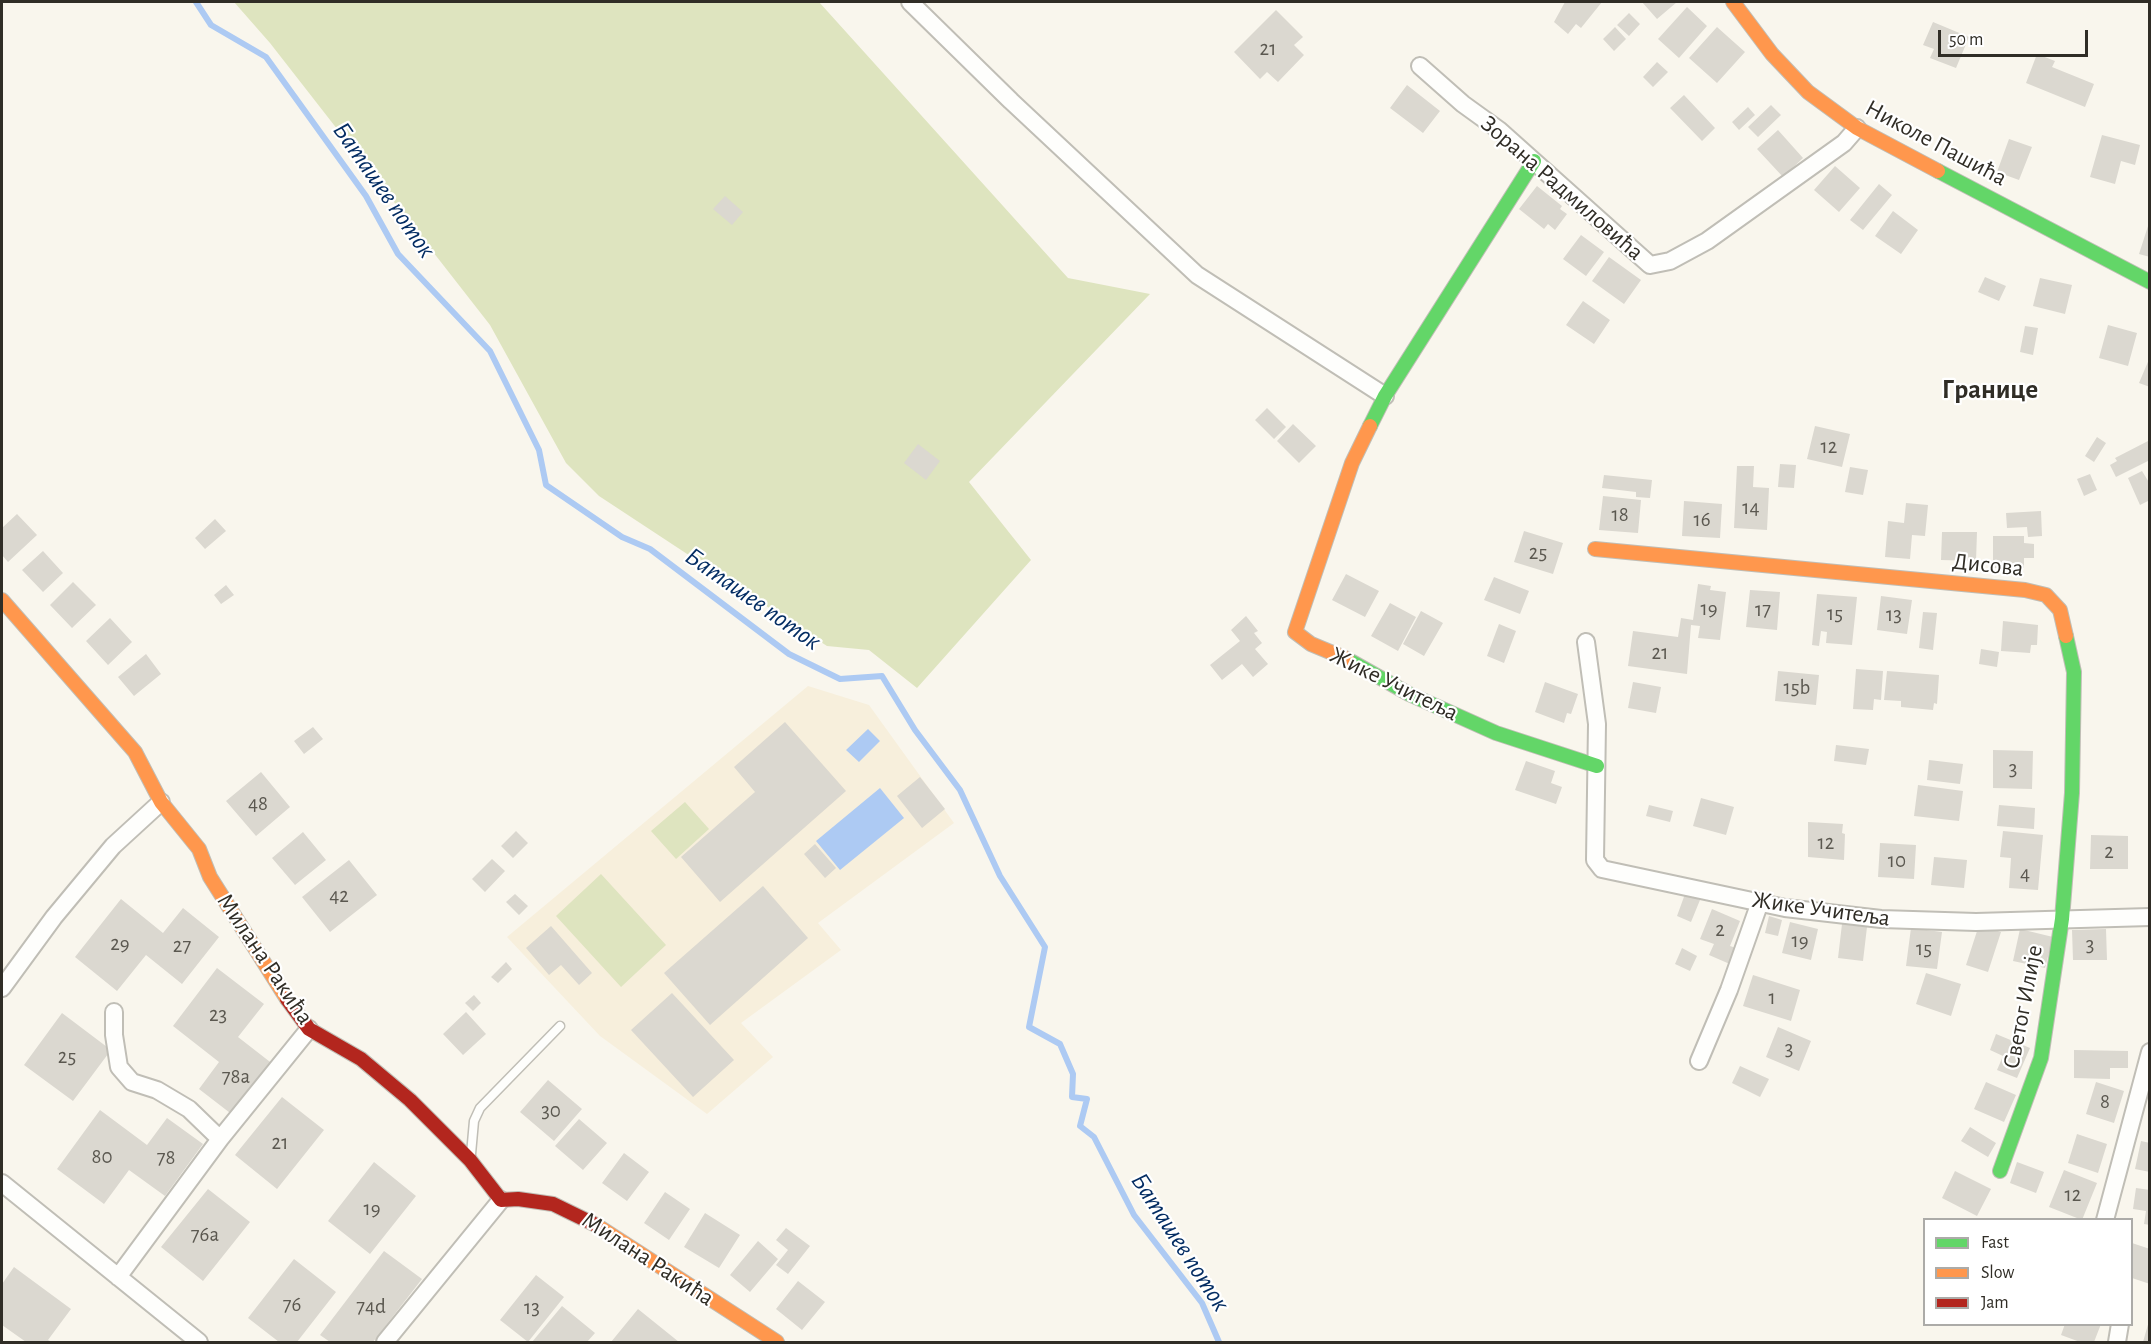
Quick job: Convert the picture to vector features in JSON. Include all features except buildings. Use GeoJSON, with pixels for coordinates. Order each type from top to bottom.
{"type":"FeatureCollection","features":[{"type":"Feature","properties":{"kind":"street"},"geometry":{"type":"LineString","coordinates":[[910,2],[1027,116],[1197,275],[1385,396],[1534,161]]}},
{"type":"Feature","properties":{"kind":"street","name":"Николе Пашића"},"geometry":{"type":"LineString","coordinates":[[1733,2],[1772,54],[1808,92],[1857,128],[2150,282]]}},
{"type":"Feature","properties":{"kind":"street","name":"Зорана Радмиловића"},"geometry":{"type":"LineString","coordinates":[[1420,66],[1534,161],[1650,265],[1670,261],[1707,241],[1844,143],[1857,128]]}},
{"type":"Feature","properties":{"kind":"street","name":"Жике Учитеља"},"geometry":{"type":"LineString","coordinates":[[1385,396],[1352,463],[1295,633],[1311,644],[1348,659],[1409,694],[1496,733],[1597,766]]}},
{"type":"Feature","properties":{"kind":"street","name":"Дисова"},"geometry":{"type":"LineString","coordinates":[[1594,549],[1705,558],[2046,595],[2060,610],[2074,672],[2072,793],[2062,919]]}},
{"type":"Feature","properties":{"kind":"street","name":"Милана Ракића"},"geometry":{"type":"LineString","coordinates":[[2,600],[135,752],[161,801],[199,849],[210,877],[266,968],[309,1029],[361,1059],[410,1100],[470,1160],[501,1200],[518,1199],[553,1204],[589,1220],[777,1342]]}},
{"type":"Feature","properties":{"kind":"street","name":"Жике Учитеља"},"geometry":{"type":"LineString","coordinates":[[1586,642],[1597,724],[1595,860],[1602,869],[1760,902],[1881,920],[1976,922],[2150,917]]}},
{"type":"Feature","properties":{"kind":"street"},"geometry":{"type":"LineString","coordinates":[[2,988],[54,917],[113,846],[161,801]]}},
{"type":"Feature","properties":{"kind":"street"},"geometry":{"type":"LineString","coordinates":[[1699,1061],[1729,990],[1760,902]]}},
{"type":"Feature","properties":{"kind":"street","name":"Светог Илије"},"geometry":{"type":"LineString","coordinates":[[2000,1171],[2041,1058],[2062,919]]}},
{"type":"Feature","properties":{"kind":"street"},"geometry":{"type":"LineString","coordinates":[[114,1012],[114,1035],[119,1067],[132,1082],[157,1090],[189,1109],[220,1139]]}},
{"type":"Feature","properties":{"kind":"street"},"geometry":{"type":"LineString","coordinates":[[118,1277],[220,1139],[309,1029]]}},
{"type":"Feature","properties":{"kind":"street"},"geometry":{"type":"LineString","coordinates":[[2105,1218],[2150,1052]]}},
{"type":"Feature","properties":{"kind":"street"},"geometry":{"type":"LineString","coordinates":[[2,1183],[199,1342]]}},
{"type":"Feature","properties":{"kind":"street"},"geometry":{"type":"LineString","coordinates":[[385,1342],[501,1200]]}},
{"type":"Feature","properties":{"kind":"street"},"geometry":{"type":"LineString","coordinates":[[2117,1342],[2120,1326]]}},
{"type":"Feature","properties":{"kind":"lane"},"geometry":{"type":"LineString","coordinates":[[470,1160],[474,1121],[480,1108],[560,1026]]}},
{"type":"Feature","properties":{"kind":"shaded area"},"geometry":{"type":"Polygon","coordinates":[[[808,686],[869,705],[954,823],[818,923],[841,950],[741,1023],[773,1057],[707,1114],[600,1036],[507,937],[808,686]]]}},
{"type":"Feature","properties":{"kind":"green space"},"geometry":{"type":"Polygon","coordinates":[[[234,2],[819,2],[1068,278],[1150,294],[969,482],[1031,560],[917,688],[869,650],[827,646],[599,496],[566,463],[490,325],[270,43],[234,2]]]}},
{"type":"Feature","properties":{"kind":"green space"},"geometry":{"type":"Polygon","coordinates":[[[685,802],[709,829],[676,859],[651,831],[685,802]]]}},
{"type":"Feature","properties":{"kind":"green space"},"geometry":{"type":"Polygon","coordinates":[[[601,874],[666,945],[621,987],[556,916],[601,874]]]}},
{"type":"Feature","properties":{"kind":"water"},"geometry":{"type":"Polygon","coordinates":[[[868,729],[880,741],[859,762],[846,750],[868,729]]]}},
{"type":"Feature","properties":{"kind":"water"},"geometry":{"type":"Polygon","coordinates":[[[880,788],[904,818],[840,870],[816,841],[880,788]]]}},
{"type":"Feature","properties":{"kind":"waterway","name":"Баташев поток"},"geometry":{"type":"LineString","coordinates":[[196,2],[211,25],[266,57],[366,196],[398,254],[490,351],[539,450],[546,485],[622,537],[650,549],[789,654],[840,679],[882,676],[915,730],[960,790],[1000,876],[1045,947],[1029,1027],[1060,1044],[1073,1074],[1072,1097],[1087,1099],[1080,1126],[1094,1137],[1134,1215],[1202,1303],[1219,1342]]}},
{"type":"Feature","properties":{"kind":"traffic: fast"},"geometry":{"type":"LineString","coordinates":[[1370,426],[1385,396],[1534,161]]}},
{"type":"Feature","properties":{"kind":"traffic: fast"},"geometry":{"type":"LineString","coordinates":[[1938,171],[2150,282]]}},
{"type":"Feature","properties":{"kind":"traffic: fast"},"geometry":{"type":"LineString","coordinates":[[2000,1171],[2041,1058],[2062,919],[2072,793],[2074,672],[2066,636]]}},
{"type":"Feature","properties":{"kind":"traffic: fast"},"geometry":{"type":"LineString","coordinates":[[1347,659],[1409,694],[1496,733],[1597,766]]}},
{"type":"Feature","properties":{"kind":"traffic: slow"},"geometry":{"type":"LineString","coordinates":[[1733,2],[1772,54],[1808,92],[1857,128],[1938,171]]}},
{"type":"Feature","properties":{"kind":"traffic: slow"},"geometry":{"type":"LineString","coordinates":[[1347,659],[1311,644],[1295,632],[1352,463],[1370,426]]}},
{"type":"Feature","properties":{"kind":"traffic: slow"},"geometry":{"type":"LineString","coordinates":[[1595,549],[2025,590],[2046,595],[2060,610],[2066,636]]}},
{"type":"Feature","properties":{"kind":"traffic: slow"},"geometry":{"type":"LineString","coordinates":[[2,600],[135,752],[161,802],[199,849],[210,877],[287,999]]}},
{"type":"Feature","properties":{"kind":"traffic: slow"},"geometry":{"type":"LineString","coordinates":[[596,1225],[777,1342]]}},
{"type":"Feature","properties":{"kind":"traffic: jam"},"geometry":{"type":"LineString","coordinates":[[287,999],[309,1029],[361,1059],[410,1100],[470,1160],[501,1200],[518,1199],[553,1204],[596,1225]]}},
{"type":"Feature","properties":{"kind":"district","name":"Границе"},"geometry":{"type":"Point","coordinates":[1990,390]}}]}
